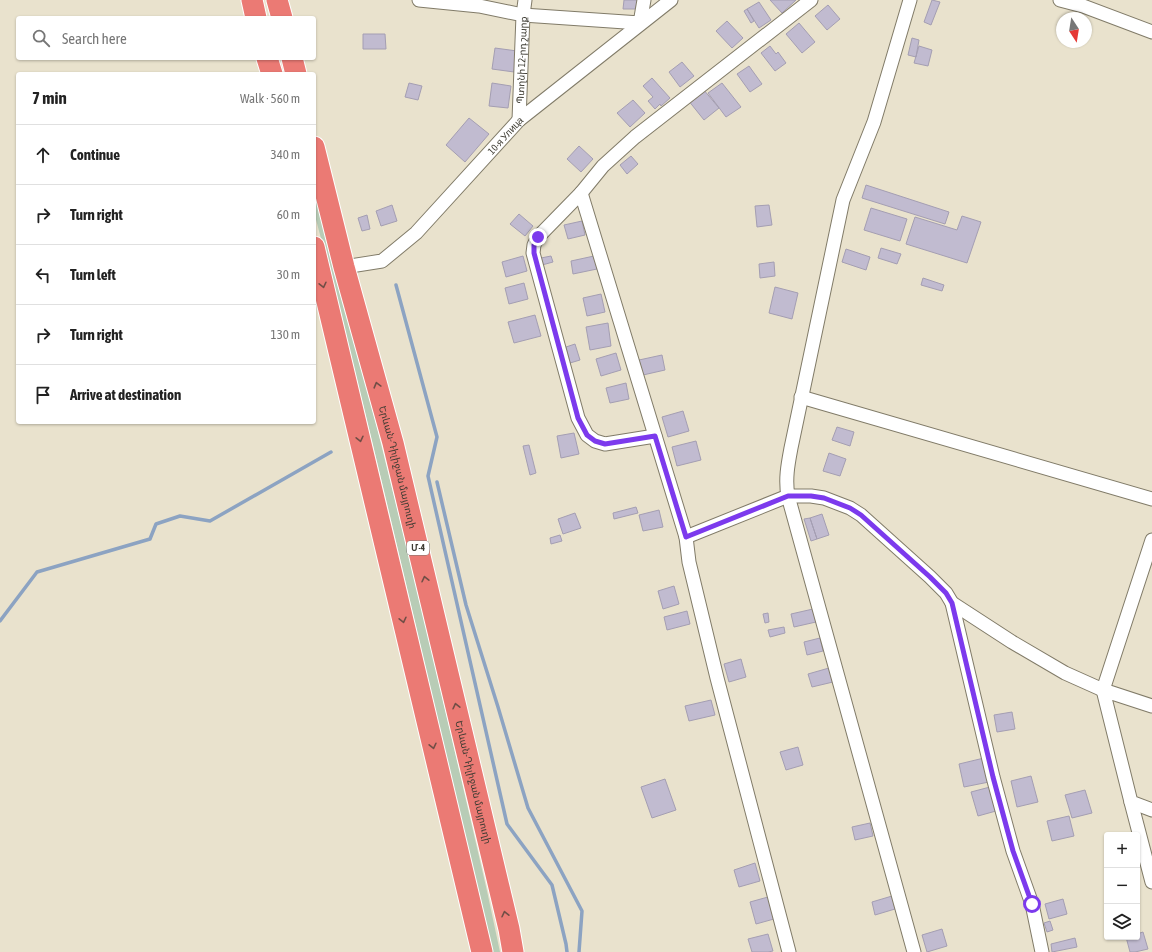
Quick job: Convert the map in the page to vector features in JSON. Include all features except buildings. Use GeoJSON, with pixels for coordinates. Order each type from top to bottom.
{"type":"FeatureCollection","features":[{"type":"Feature","properties":{"kind":"highway"},"geometry":{"type":"LineString","coordinates":[[252,0],[256,16]]}},
{"type":"Feature","properties":{"kind":"highway"},"geometry":{"type":"LineString","coordinates":[[277,0],[281,16]]}},
{"type":"Feature","properties":{"kind":"highway"},"geometry":{"type":"LineString","coordinates":[[268,60],[271,72]]}},
{"type":"Feature","properties":{"kind":"highway"},"geometry":{"type":"LineString","coordinates":[[292,60],[296,72]]}},
{"type":"Feature","properties":{"kind":"highway","name":"Երևան-Դիլիջան մայրուղի"},"geometry":{"type":"LineString","coordinates":[[316,155],[344,267],[395,451],[509,929],[513,952]]}},
{"type":"Feature","properties":{"kind":"highway"},"geometry":{"type":"LineString","coordinates":[[316,255],[482,952]]}},
{"type":"Feature","properties":{"kind":"street"},"geometry":{"type":"LineString","coordinates":[[419,0],[479,6],[523,15],[640,23],[644,0]]}},
{"type":"Feature","properties":{"kind":"street","name":"Պտղնի 12-րդ շարք"},"geometry":{"type":"LineString","coordinates":[[519,120],[523,15],[525,0]]}},
{"type":"Feature","properties":{"kind":"street","name":"10-я Улица"},"geometry":{"type":"LineString","coordinates":[[344,267],[382,260],[416,233],[519,120],[671,0]]}},
{"type":"Feature","properties":{"kind":"street"},"geometry":{"type":"LineString","coordinates":[[655,436],[605,444],[595,441],[587,435],[578,418],[534,253],[534,245],[538,237],[581,192],[603,166],[635,137],[811,0]]}},
{"type":"Feature","properties":{"kind":"street"},"geometry":{"type":"LineString","coordinates":[[910,0],[874,122],[843,200],[801,397],[786,474],[786,486],[914,952]]}},
{"type":"Feature","properties":{"kind":"street"},"geometry":{"type":"LineString","coordinates":[[1060,0],[1083,6],[1152,32]]}},
{"type":"Feature","properties":{"kind":"street"},"geometry":{"type":"LineString","coordinates":[[581,192],[686,537],[694,586],[717,678],[790,952]]}},
{"type":"Feature","properties":{"kind":"street"},"geometry":{"type":"LineString","coordinates":[[801,397],[1152,499]]}},
{"type":"Feature","properties":{"kind":"street"},"geometry":{"type":"LineString","coordinates":[[686,537],[788,496],[811,496],[824,498],[850,508],[861,515],[946,593],[952,603],[993,777],[1013,851],[1032,904],[1042,952]]}},
{"type":"Feature","properties":{"kind":"street"},"geometry":{"type":"LineString","coordinates":[[1152,540],[1103,690],[1152,882]]}},
{"type":"Feature","properties":{"kind":"street"},"geometry":{"type":"LineString","coordinates":[[952,603],[1012,642],[1065,673],[1103,690],[1152,706]]}},
{"type":"Feature","properties":{"kind":"street"},"geometry":{"type":"LineString","coordinates":[[1131,802],[1152,810]]}},
{"type":"Feature","properties":{"kind":"green space"},"geometry":{"type":"Polygon","coordinates":[[[316,192],[419,597],[500,952],[490,952],[427,673],[338,304],[316,220],[316,192]]]}},
{"type":"Feature","properties":{"kind":"waterway"},"geometry":{"type":"LineString","coordinates":[[396,285],[437,437],[428,476],[507,824],[552,885],[567,952]]}},
{"type":"Feature","properties":{"kind":"waterway"},"geometry":{"type":"LineString","coordinates":[[0,621],[37,572],[150,539],[156,524],[180,516],[210,521],[331,452]]}},
{"type":"Feature","properties":{"kind":"waterway"},"geometry":{"type":"LineString","coordinates":[[437,482],[466,605],[528,808],[582,911],[579,952]]}},
{"type":"Feature","properties":{"kind":"route"},"geometry":{"type":"LineString","coordinates":[[538,237],[534,245],[534,253],[578,418],[587,435],[595,441],[605,444],[655,436],[686,537],[788,496],[799,495],[824,498],[850,508],[861,515],[946,593],[952,603],[993,777],[1013,851],[1032,904]]}}]}
